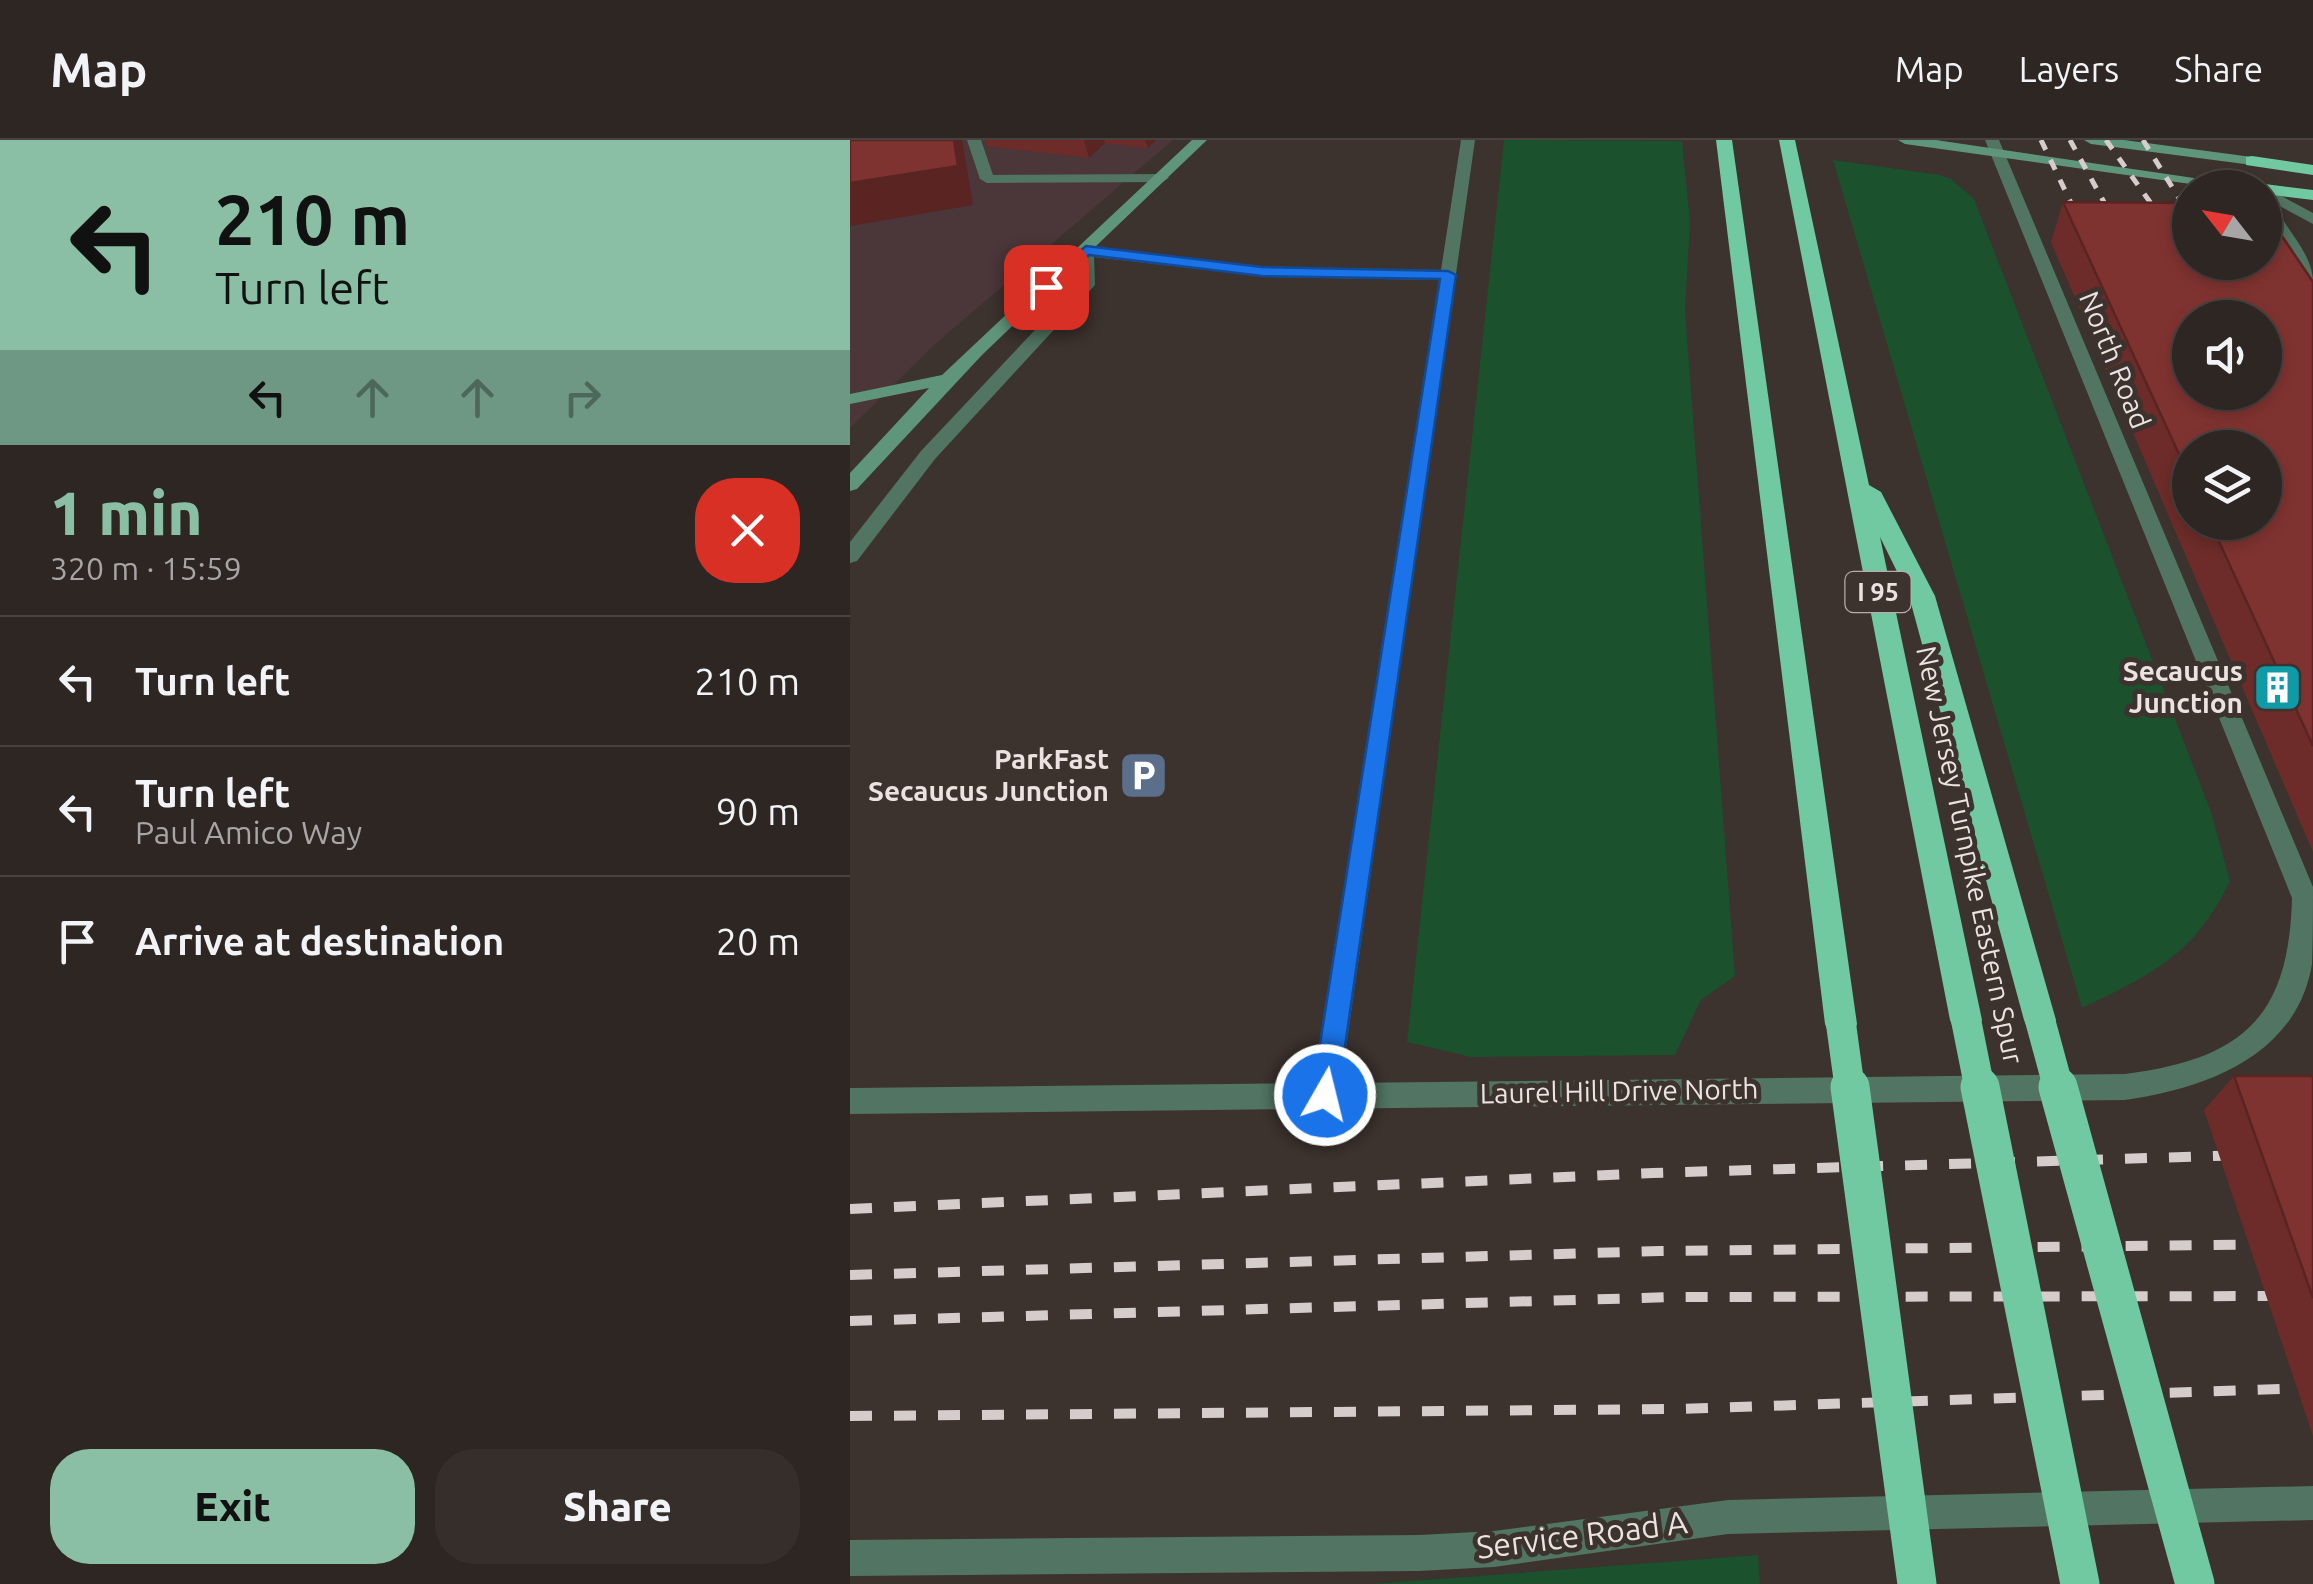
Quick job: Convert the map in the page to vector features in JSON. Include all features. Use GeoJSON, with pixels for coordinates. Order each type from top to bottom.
{"type":"FeatureCollection","features":[{"type":"Feature","properties":{"kind":"highway"},"geometry":{"type":"LineString","coordinates":[[1725,149],[1916,1584]]}},
{"type":"Feature","properties":{"kind":"highway","name":"New Jersey Turnpike Eastern Spur"},"geometry":{"type":"LineString","coordinates":[[1790,152],[2080,1584]]}},
{"type":"Feature","properties":{"kind":"highway"},"geometry":{"type":"LineString","coordinates":[[2252,161],[2313,170]]}},
{"type":"Feature","properties":{"kind":"highway"},"geometry":{"type":"LineString","coordinates":[[2282,193],[2313,195]]}},
{"type":"Feature","properties":{"kind":"highway"},"geometry":{"type":"LineString","coordinates":[[1850,457],[1922,596],[2195,1584]]}},
{"type":"Feature","properties":{"kind":"street"},"geometry":{"type":"LineString","coordinates":[[850,484],[947,378],[1200,140]]}},
{"type":"Feature","properties":{"kind":"street"},"geometry":{"type":"LineString","coordinates":[[1905,140],[1994,146],[2172,176]]}},
{"type":"Feature","properties":{"kind":"street"},"geometry":{"type":"LineString","coordinates":[[2091,140],[2252,161]]}},
{"type":"Feature","properties":{"kind":"street"},"geometry":{"type":"LineString","coordinates":[[850,400],[947,378]]}},
{"type":"Feature","properties":{"kind":"street"},"geometry":{"type":"LineString","coordinates":[[850,451],[864,468]]}},
{"type":"Feature","properties":{"kind":"lane"},"geometry":{"type":"LineString","coordinates":[[974,140],[987,179],[1162,178]]}},
{"type":"Feature","properties":{"kind":"lane"},"geometry":{"type":"LineString","coordinates":[[1325,1095],[1468,140]]}},
{"type":"Feature","properties":{"kind":"lane","name":"North Road"},"geometry":{"type":"LineString","coordinates":[[1994,146],[2299,881],[2310,938]]}},
{"type":"Feature","properties":{"kind":"lane"},"geometry":{"type":"LineString","coordinates":[[2252,161],[2255,170]]}},
{"type":"Feature","properties":{"kind":"lane"},"geometry":{"type":"LineString","coordinates":[[2282,202],[2313,219]]}},
{"type":"Feature","properties":{"kind":"lane"},"geometry":{"type":"LineString","coordinates":[[2282,234],[2313,276]]}},
{"type":"Feature","properties":{"kind":"lane"},"geometry":{"type":"LineString","coordinates":[[850,556],[928,454],[1088,282],[1086,251],[1262,272],[1448,275]]}},
{"type":"Feature","properties":{"kind":"lane","name":"Laurel Hill Drive North"},"geometry":{"type":"LineString","coordinates":[[850,1100],[2152,1086],[2200,1074],[2260,1042],[2297,994],[2310,938]]}},
{"type":"Feature","properties":{"kind":"lane","name":"Service Road A"},"geometry":{"type":"LineString","coordinates":[[850,1558],[1419,1553],[1494,1548],[1744,1516],[2313,1503]]}},
{"type":"Feature","properties":{"kind":"shaded area"},"geometry":{"type":"Polygon","coordinates":[[[850,140],[1173,140],[933,346],[850,428],[850,140]]]}},
{"type":"Feature","properties":{"kind":"green space"},"geometry":{"type":"Polygon","coordinates":[[[1504,140],[1682,141],[1690,221],[1685,311],[1735,976],[1701,1000],[1675,1055],[1471,1057],[1407,1042],[1504,140]]]}},
{"type":"Feature","properties":{"kind":"green space"},"geometry":{"type":"Polygon","coordinates":[[[1833,160],[1940,175],[1951,179],[1974,199],[2211,812],[2230,881],[2216,906],[2202,927],[2169,960],[2082,1008],[1833,160]]]}},
{"type":"Feature","properties":{"kind":"green space"},"geometry":{"type":"Polygon","coordinates":[[[1758,1555],[1760,1584],[1371,1584],[1758,1555]]]}},
{"type":"Feature","properties":{"kind":"building"},"geometry":{"type":"Polygon","coordinates":[[[850,140],[954,140],[958,166],[850,183],[850,140]]]}},
{"type":"Feature","properties":{"kind":"building"},"geometry":{"type":"Polygon","coordinates":[[[2063,202],[2172,203],[2172,280],[2282,280],[2282,236],[2313,282],[2313,746],[2218,540],[2282,540],[2282,430],[2172,430],[2172,439],[2063,202]]]}},
{"type":"Feature","properties":{"kind":"building"},"geometry":{"type":"Polygon","coordinates":[[[2234,1076],[2313,1076],[2313,1298],[2234,1076]]]}},
{"type":"Feature","properties":{"kind":"railway"},"geometry":{"type":"LineString","coordinates":[[2041,140],[2082,226]]}},
{"type":"Feature","properties":{"kind":"railway"},"geometry":{"type":"LineString","coordinates":[[2070,140],[2117,226]]}},
{"type":"Feature","properties":{"kind":"railway"},"geometry":{"type":"LineString","coordinates":[[2106,140],[2167,226]]}},
{"type":"Feature","properties":{"kind":"railway"},"geometry":{"type":"LineString","coordinates":[[2143,140],[2172,187]]}},
{"type":"Feature","properties":{"kind":"railway"},"geometry":{"type":"LineString","coordinates":[[850,1209],[1653,1173],[2248,1155]]}},
{"type":"Feature","properties":{"kind":"railway"},"geometry":{"type":"LineString","coordinates":[[850,1275],[1660,1251],[2313,1244]]}},
{"type":"Feature","properties":{"kind":"railway"},"geometry":{"type":"LineString","coordinates":[[850,1321],[1676,1297],[2313,1296]]}},
{"type":"Feature","properties":{"kind":"railway"},"geometry":{"type":"LineString","coordinates":[[850,1416],[1676,1409],[2313,1388]]}},
{"type":"Feature","properties":{"kind":"place","name":"Secaucus Junction"},"geometry":{"type":"Point","coordinates":[2278,687]}},
{"type":"Feature","properties":{"kind":"place","name":"ParkFast Secaucus Junction"},"geometry":{"type":"Point","coordinates":[1144,775]}},
{"type":"Feature","properties":{"kind":"route"},"geometry":{"type":"LineString","coordinates":[[1046,287],[1086,251],[1262,272],[1448,275],[1325,1095]]}}]}
